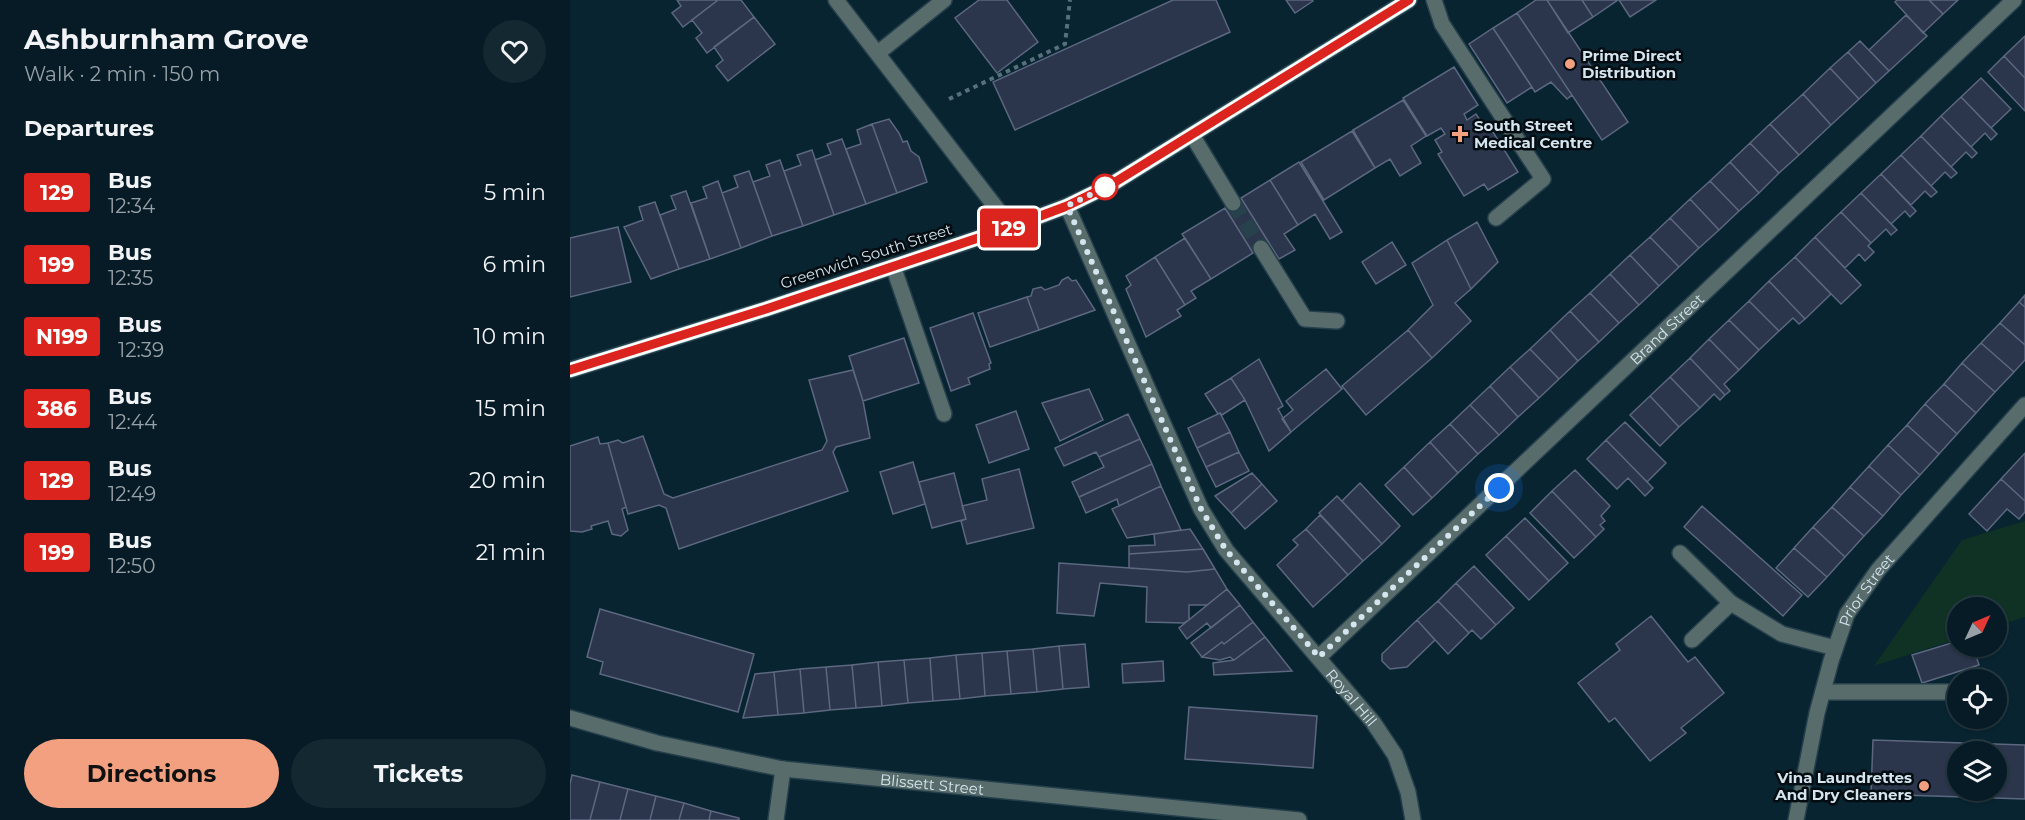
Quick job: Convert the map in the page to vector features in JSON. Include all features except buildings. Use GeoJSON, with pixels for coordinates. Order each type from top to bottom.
{"type":"FeatureCollection","features":[{"type":"Feature","properties":{"kind":"main road","name":"Greenwich South Street"},"geometry":{"type":"LineString","coordinates":[[570,370],[766,309],[1067,206],[1112,184],[1409,0]]}},
{"type":"Feature","properties":{"kind":"street"},"geometry":{"type":"LineString","coordinates":[[836,0],[1011,227]]}},
{"type":"Feature","properties":{"kind":"street"},"geometry":{"type":"LineString","coordinates":[[878,52],[944,0]]}},
{"type":"Feature","properties":{"kind":"street"},"geometry":{"type":"LineString","coordinates":[[1434,0],[1442,24],[1543,179],[1496,218]]}},
{"type":"Feature","properties":{"kind":"street","name":"Brand Street"},"geometry":{"type":"LineString","coordinates":[[1319,657],[2014,0]]}},
{"type":"Feature","properties":{"kind":"street"},"geometry":{"type":"LineString","coordinates":[[1192,135],[1233,203]]}},
{"type":"Feature","properties":{"kind":"street","name":"Royal Hill"},"geometry":{"type":"LineString","coordinates":[[1067,206],[1201,509],[1226,550],[1373,722],[1395,755],[1408,792],[1413,820]]}},
{"type":"Feature","properties":{"kind":"street"},"geometry":{"type":"LineString","coordinates":[[1261,248],[1305,319],[1337,321]]}},
{"type":"Feature","properties":{"kind":"street"},"geometry":{"type":"LineString","coordinates":[[893,266],[944,414]]}},
{"type":"Feature","properties":{"kind":"street","name":"Prior Street"},"geometry":{"type":"LineString","coordinates":[[1796,820],[1822,692],[1847,614],[1878,570],[2025,405]]}},
{"type":"Feature","properties":{"kind":"street"},"geometry":{"type":"LineString","coordinates":[[1680,553],[1731,603],[1782,634],[1835,648]]}},
{"type":"Feature","properties":{"kind":"street"},"geometry":{"type":"LineString","coordinates":[[1692,640],[1731,603]]}},
{"type":"Feature","properties":{"kind":"street"},"geometry":{"type":"LineString","coordinates":[[1822,692],[1947,693]]}},
{"type":"Feature","properties":{"kind":"street","name":"Blissett Street"},"geometry":{"type":"LineString","coordinates":[[570,718],[657,743],[783,769],[1299,820]]}},
{"type":"Feature","properties":{"kind":"street"},"geometry":{"type":"LineString","coordinates":[[776,820],[783,769]]}},
{"type":"Feature","properties":{"kind":"path"},"geometry":{"type":"LineString","coordinates":[[949,99],[1065,44],[1070,0]]}},
{"type":"Feature","properties":{"kind":"green space"},"geometry":{"type":"Polygon","coordinates":[[[2025,521],[2025,617],[2007,623],[2007,597],[1947,597],[1947,642],[1874,666],[1962,540],[2025,521]]]}},
{"type":"Feature","properties":{"kind":"tunnel"},"geometry":{"type":"LineString","coordinates":[[1233,203],[1261,248]]}},
{"type":"Feature","properties":{"kind":"bus line","name":"129"},"geometry":{"type":"LineString","coordinates":[[570,370],[766,309],[1067,206],[1112,184],[1409,0]]}},
{"type":"Feature","properties":{"kind":"place","name":"Prime Direct Distribution"},"geometry":{"type":"Point","coordinates":[1570,64]}},
{"type":"Feature","properties":{"kind":"place","name":"South Street Medical Centre"},"geometry":{"type":"Point","coordinates":[1460,134]}},
{"type":"Feature","properties":{"kind":"place","name":"Vina Laundrettes And Dry Cleaners"},"geometry":{"type":"Point","coordinates":[1924,786]}},
{"type":"Feature","properties":{"kind":"route"},"geometry":{"type":"LineString","coordinates":[[1105,187],[1112,184],[1067,206],[1201,509],[1226,550],[1319,657],[1499,488]]}}]}
